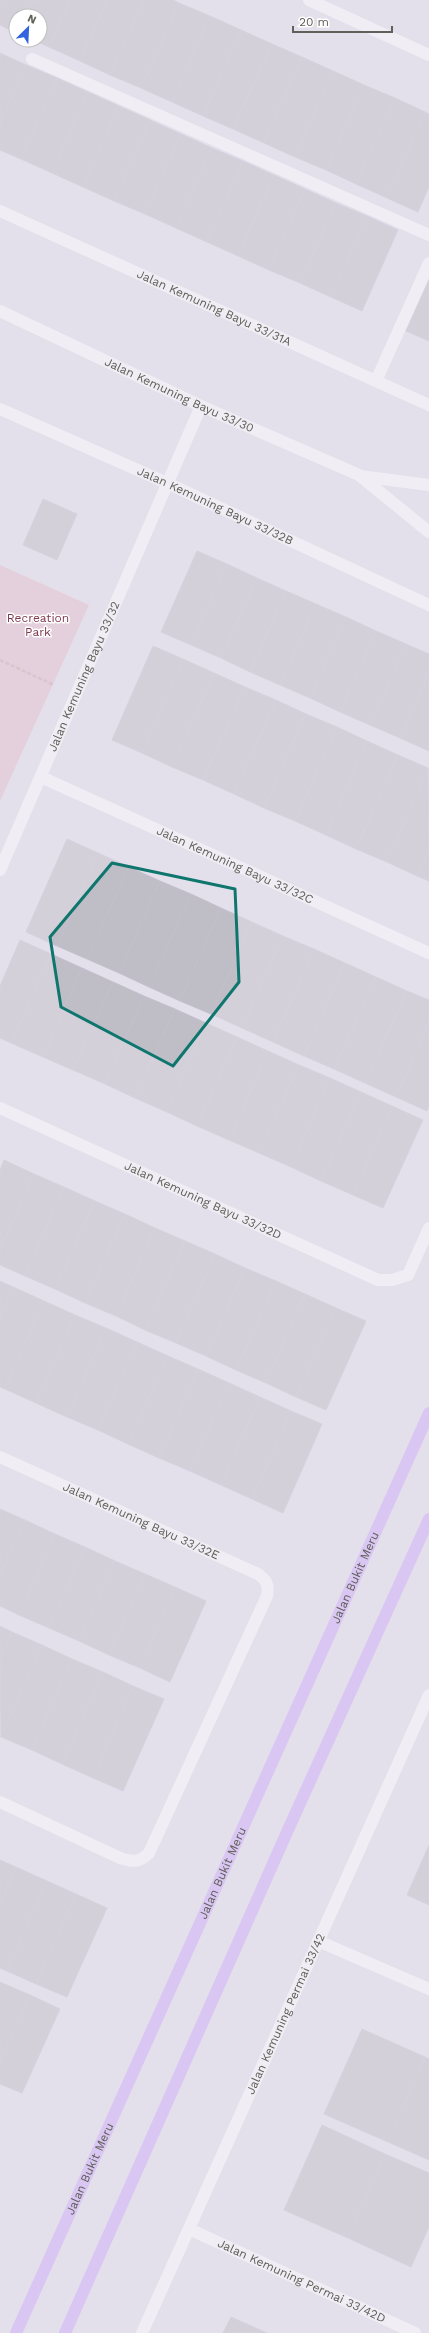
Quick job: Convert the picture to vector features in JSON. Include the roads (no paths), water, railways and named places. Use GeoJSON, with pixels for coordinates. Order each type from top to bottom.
{"type":"FeatureCollection","features":[{"type":"Feature","properties":{"kind":"main road","name":"Jalan Bukit Meru"},"geometry":{"type":"LineString","coordinates":[[16,2333],[429,1413]]}},
{"type":"Feature","properties":{"kind":"main road"},"geometry":{"type":"LineString","coordinates":[[65,2333],[287,1832],[429,1519]]}},
{"type":"Feature","properties":{"kind":"street"},"geometry":{"type":"LineString","coordinates":[[308,0],[429,55]]}},
{"type":"Feature","properties":{"kind":"street"},"geometry":{"type":"LineString","coordinates":[[32,59],[429,234]]}},
{"type":"Feature","properties":{"kind":"street","name":"Jalan Kemuning Bayu 33/31A"},"geometry":{"type":"LineString","coordinates":[[0,211],[429,405]]}},
{"type":"Feature","properties":{"kind":"street"},"geometry":{"type":"LineString","coordinates":[[376,381],[429,263]]}},
{"type":"Feature","properties":{"kind":"street","name":"Jalan Kemuning Bayu 33/30"},"geometry":{"type":"LineString","coordinates":[[0,311],[201,406],[359,476],[429,532]]}},
{"type":"Feature","properties":{"kind":"street","name":"Jalan Kemuning Bayu 33/32"},"geometry":{"type":"LineString","coordinates":[[0,870],[201,406]]}},
{"type":"Feature","properties":{"kind":"street","name":"Jalan Kemuning Bayu 33/32B"},"geometry":{"type":"LineString","coordinates":[[0,409],[167,483],[429,605]]}},
{"type":"Feature","properties":{"kind":"street","name":"Jalan Kemuning Bayu 33/30"},"geometry":{"type":"LineString","coordinates":[[359,476],[429,485]]}},
{"type":"Feature","properties":{"kind":"street","name":"Jalan Kemuning Bayu 33/32C"},"geometry":{"type":"LineString","coordinates":[[41,777],[429,952]]}},
{"type":"Feature","properties":{"kind":"street","name":"Jalan Kemuning Bayu 33/32D"},"geometry":{"type":"LineString","coordinates":[[0,1108],[378,1280],[392,1280],[408,1275],[429,1228]]}},
{"type":"Feature","properties":{"kind":"street","name":"Jalan Kemuning Bayu 33/32E"},"geometry":{"type":"LineString","coordinates":[[0,1457],[258,1574],[265,1579],[269,1586],[267,1596],[149,1853],[142,1860],[133,1862],[120,1858],[0,1802]]}},
{"type":"Feature","properties":{"kind":"street","name":"Jalan Kemuning Permai 33/42"},"geometry":{"type":"LineString","coordinates":[[142,2333],[429,1695]]}},
{"type":"Feature","properties":{"kind":"street"},"geometry":{"type":"LineString","coordinates":[[318,1941],[429,1989]]}},
{"type":"Feature","properties":{"kind":"street","name":"Jalan Kemuning Permai 33/42D"},"geometry":{"type":"LineString","coordinates":[[189,2230],[415,2333]]}},
{"type":"Feature","properties":{"kind":"park label","name":"Recreation Park"},"geometry":{"type":"Point","coordinates":[38,625]}}]}
